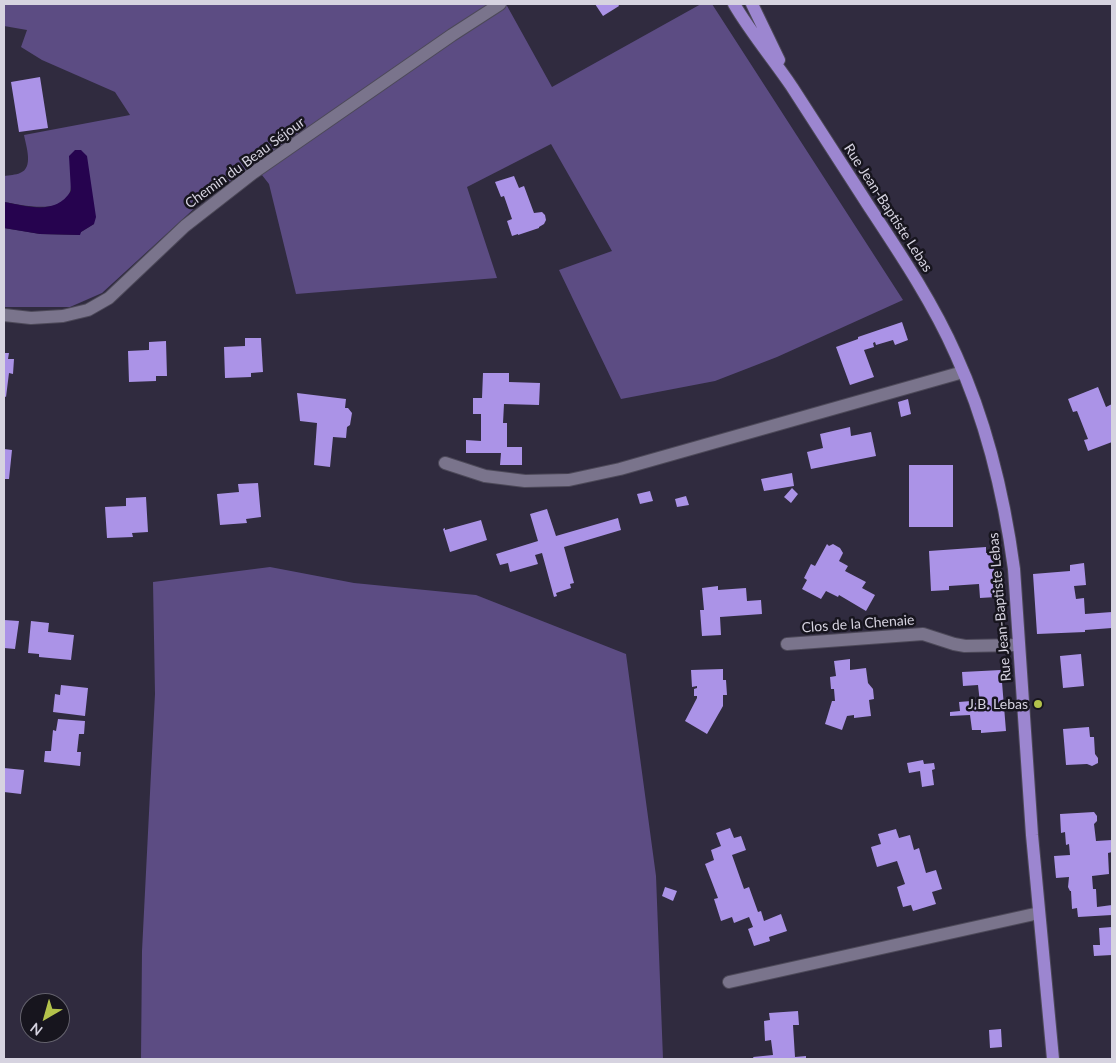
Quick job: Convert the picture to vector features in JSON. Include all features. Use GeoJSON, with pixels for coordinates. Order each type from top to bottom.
{"type":"FeatureCollection","features":[{"type":"Feature","properties":{"kind":"main road","name":"Rue Jean-Baptiste Lebas"},"geometry":{"type":"LineString","coordinates":[[734,4],[790,85],[907,263],[937,315],[963,372],[982,423],[1004,503],[1014,569],[1028,786],[1052,1059]]}},
{"type":"Feature","properties":{"kind":"main road","name":"Rue Jean-Baptiste Lebas"},"geometry":{"type":"LineString","coordinates":[[752,4],[790,85]]}},
{"type":"Feature","properties":{"kind":"street","name":"Chemin du Beau Séjour"},"geometry":{"type":"LineString","coordinates":[[4,316],[31,318],[63,316],[88,310],[109,298],[185,226],[253,173],[452,35],[500,4]]}},
{"type":"Feature","properties":{"kind":"street"},"geometry":{"type":"LineString","coordinates":[[445,463],[485,476],[525,481],[570,480],[620,469],[963,372]]}},
{"type":"Feature","properties":{"kind":"street","name":"Clos de la Chenaie"},"geometry":{"type":"LineString","coordinates":[[786,644],[923,634],[965,646],[1019,644]]}},
{"type":"Feature","properties":{"kind":"street"},"geometry":{"type":"LineString","coordinates":[[729,982],[1039,914]]}},
{"type":"Feature","properties":{"kind":"shaded area"},"geometry":{"type":"Polygon","coordinates":[[[4,4],[506,4],[552,87],[701,4],[712,4],[903,300],[777,357],[715,381],[621,399],[559,270],[612,251],[551,144],[467,187],[497,278],[296,294],[269,184],[254,165],[209,195],[102,293],[70,307],[4,307],[4,228],[40,234],[79,235],[94,224],[71,183],[69,194],[64,201],[56,205],[34,207],[4,202],[4,176],[20,173],[27,167],[28,156],[24,135],[130,115],[115,92],[42,60],[21,47],[27,30],[4,26],[4,4]]]}},
{"type":"Feature","properties":{"kind":"shaded area"},"geometry":{"type":"Polygon","coordinates":[[[75,150],[81,150],[87,156],[96,217],[94,224],[81,232],[80,235],[40,234],[4,228],[4,202],[32,207],[49,207],[65,199],[71,191],[69,156],[75,150]]]}},
{"type":"Feature","properties":{"kind":"shaded area"},"geometry":{"type":"Polygon","coordinates":[[[270,567],[354,583],[476,595],[626,654],[656,876],[663,1059],[141,1059],[142,951],[155,694],[153,582],[270,567]]]}},
{"type":"Feature","properties":{"kind":"building"},"geometry":{"type":"Polygon","coordinates":[[[595,4],[618,4],[619,6],[603,16],[595,4]]]}},
{"type":"Feature","properties":{"kind":"building"},"geometry":{"type":"Polygon","coordinates":[[[40,77],[48,128],[19,132],[11,82],[40,77]]]}},
{"type":"Feature","properties":{"kind":"building"},"geometry":{"type":"Polygon","coordinates":[[[514,176],[519,188],[524,186],[534,213],[542,212],[546,220],[539,228],[512,236],[507,221],[512,219],[504,196],[501,197],[495,182],[514,176]]]}},
{"type":"Feature","properties":{"kind":"building"},"geometry":{"type":"Polygon","coordinates":[[[902,322],[908,340],[895,345],[893,340],[876,345],[875,342],[873,343],[874,347],[864,350],[874,377],[850,385],[836,347],[858,339],[858,337],[902,322]]]}},
{"type":"Feature","properties":{"kind":"building"},"geometry":{"type":"Polygon","coordinates":[[[245,338],[261,338],[263,372],[251,373],[251,377],[225,378],[224,347],[245,346],[245,338]]]}},
{"type":"Feature","properties":{"kind":"building"},"geometry":{"type":"Polygon","coordinates":[[[166,341],[167,376],[156,376],[156,381],[129,382],[128,351],[149,350],[149,342],[166,341]]]}},
{"type":"Feature","properties":{"kind":"building"},"geometry":{"type":"Polygon","coordinates":[[[4,353],[9,353],[8,359],[14,359],[13,374],[9,373],[6,397],[4,396],[4,353]]]}},
{"type":"Feature","properties":{"kind":"building"},"geometry":{"type":"Polygon","coordinates":[[[483,373],[509,373],[509,382],[540,383],[539,405],[504,404],[503,423],[507,423],[507,447],[522,447],[522,465],[500,465],[501,453],[466,453],[466,440],[481,441],[481,414],[473,414],[473,398],[482,398],[483,373]]]}},
{"type":"Feature","properties":{"kind":"building"},"geometry":{"type":"Polygon","coordinates":[[[1098,387],[1106,407],[1112,404],[1112,442],[1088,451],[1084,440],[1088,439],[1077,411],[1073,412],[1068,399],[1098,387]]]}},
{"type":"Feature","properties":{"kind":"building"},"geometry":{"type":"Polygon","coordinates":[[[297,393],[346,399],[345,408],[348,408],[352,413],[350,425],[347,427],[346,438],[333,437],[330,467],[314,465],[317,423],[300,421],[297,393]]]}},
{"type":"Feature","properties":{"kind":"building"},"geometry":{"type":"Polygon","coordinates":[[[908,399],[911,414],[901,417],[898,402],[908,399]]]}},
{"type":"Feature","properties":{"kind":"building"},"geometry":{"type":"Polygon","coordinates":[[[850,427],[851,436],[871,432],[876,456],[811,469],[807,452],[823,448],[820,434],[850,427]]]}},
{"type":"Feature","properties":{"kind":"building"},"geometry":{"type":"Polygon","coordinates":[[[4,449],[12,450],[9,479],[4,479],[4,449]]]}},
{"type":"Feature","properties":{"kind":"building"},"geometry":{"type":"Polygon","coordinates":[[[909,465],[953,465],[953,527],[909,527],[909,465]]]}},
{"type":"Feature","properties":{"kind":"building"},"geometry":{"type":"Polygon","coordinates":[[[792,473],[794,486],[764,491],[761,479],[792,473]]]}},
{"type":"Feature","properties":{"kind":"building"},"geometry":{"type":"Polygon","coordinates":[[[258,483],[261,517],[246,519],[247,523],[220,525],[217,494],[239,492],[238,484],[258,483]]]}},
{"type":"Feature","properties":{"kind":"building"},"geometry":{"type":"Polygon","coordinates":[[[792,488],[798,494],[791,503],[784,497],[792,488]]]}},
{"type":"Feature","properties":{"kind":"building"},"geometry":{"type":"Polygon","coordinates":[[[650,491],[653,501],[640,504],[637,494],[650,491]]]}},
{"type":"Feature","properties":{"kind":"building"},"geometry":{"type":"Polygon","coordinates":[[[686,496],[689,505],[677,507],[675,499],[686,496]]]}},
{"type":"Feature","properties":{"kind":"building"},"geometry":{"type":"Polygon","coordinates":[[[146,497],[148,532],[132,533],[133,537],[107,538],[105,507],[126,506],[126,498],[146,497]]]}},
{"type":"Feature","properties":{"kind":"building"},"geometry":{"type":"Polygon","coordinates":[[[547,509],[556,536],[618,518],[621,530],[564,547],[574,583],[570,584],[571,588],[556,593],[557,596],[554,597],[542,553],[535,555],[538,564],[510,572],[508,563],[500,565],[496,554],[538,541],[530,514],[547,509]]]}},
{"type":"Feature","properties":{"kind":"building"},"geometry":{"type":"Polygon","coordinates":[[[481,520],[487,540],[450,552],[443,529],[481,520]]]}},
{"type":"Feature","properties":{"kind":"building"},"geometry":{"type":"Polygon","coordinates":[[[827,544],[829,546],[833,544],[840,548],[843,553],[839,561],[848,566],[845,571],[866,582],[862,588],[875,595],[866,611],[839,595],[838,597],[826,591],[821,599],[802,589],[807,580],[804,578],[811,564],[815,566],[827,544]]]}},
{"type":"Feature","properties":{"kind":"building"},"geometry":{"type":"Polygon","coordinates":[[[986,547],[986,553],[993,553],[996,597],[980,598],[979,584],[949,586],[949,590],[931,591],[929,551],[986,547]]]}},
{"type":"Feature","properties":{"kind":"building"},"geometry":{"type":"Polygon","coordinates":[[[1084,563],[1086,585],[1074,586],[1076,599],[1084,598],[1085,614],[1112,612],[1112,628],[1085,630],[1085,632],[1037,634],[1033,574],[1070,571],[1070,565],[1084,563]]]}},
{"type":"Feature","properties":{"kind":"building"},"geometry":{"type":"Polygon","coordinates":[[[718,586],[718,590],[746,588],[747,601],[761,600],[762,614],[720,617],[721,635],[702,636],[700,610],[704,610],[702,588],[718,586]]]}},
{"type":"Feature","properties":{"kind":"building"},"geometry":{"type":"Polygon","coordinates":[[[4,620],[19,621],[15,649],[4,648],[4,620]]]}},
{"type":"Feature","properties":{"kind":"building"},"geometry":{"type":"Polygon","coordinates":[[[31,621],[49,623],[48,632],[74,635],[71,660],[39,657],[39,654],[28,653],[31,621]]]}},
{"type":"Feature","properties":{"kind":"building"},"geometry":{"type":"Polygon","coordinates":[[[1081,654],[1084,686],[1063,688],[1060,656],[1081,654]]]}},
{"type":"Feature","properties":{"kind":"building"},"geometry":{"type":"Polygon","coordinates":[[[850,659],[850,670],[866,668],[868,683],[873,689],[874,699],[869,700],[871,716],[854,718],[854,715],[847,716],[842,730],[825,724],[832,701],[835,701],[830,677],[836,676],[834,661],[850,659]]]}},
{"type":"Feature","properties":{"kind":"building"},"geometry":{"type":"Polygon","coordinates":[[[723,669],[723,680],[726,680],[727,695],[723,695],[723,706],[707,734],[685,721],[697,698],[697,696],[694,696],[694,689],[697,686],[692,687],[691,670],[723,669]]]}},
{"type":"Feature","properties":{"kind":"building"},"geometry":{"type":"Polygon","coordinates":[[[1001,670],[1006,731],[981,733],[981,730],[972,730],[970,715],[950,716],[950,712],[960,711],[959,702],[971,701],[980,703],[978,685],[963,686],[962,672],[1001,670]]]}},
{"type":"Feature","properties":{"kind":"building"},"geometry":{"type":"Polygon","coordinates":[[[61,685],[88,688],[85,716],[53,712],[55,694],[60,695],[61,685]]]}},
{"type":"Feature","properties":{"kind":"building"},"geometry":{"type":"Polygon","coordinates":[[[58,719],[85,721],[84,734],[79,734],[77,752],[81,752],[80,766],[44,762],[45,751],[51,751],[53,730],[56,731],[58,719]]]}},
{"type":"Feature","properties":{"kind":"building"},"geometry":{"type":"Polygon","coordinates":[[[1089,727],[1090,737],[1094,737],[1095,754],[1098,758],[1098,763],[1092,766],[1087,764],[1066,765],[1063,729],[1089,727]]]}},
{"type":"Feature","properties":{"kind":"building"},"geometry":{"type":"Polygon","coordinates":[[[923,760],[924,764],[934,763],[935,769],[932,770],[934,785],[922,787],[920,771],[909,773],[907,763],[923,760]]]}},
{"type":"Feature","properties":{"kind":"building"},"geometry":{"type":"Polygon","coordinates":[[[4,768],[24,770],[21,794],[4,792],[4,768]]]}},
{"type":"Feature","properties":{"kind":"building"},"geometry":{"type":"Polygon","coordinates":[[[1094,812],[1097,816],[1097,821],[1094,824],[1096,841],[1112,840],[1112,852],[1108,853],[1109,874],[1092,876],[1093,889],[1096,889],[1097,907],[1112,905],[1112,915],[1078,917],[1077,908],[1072,909],[1071,891],[1068,887],[1069,877],[1056,878],[1054,856],[1070,855],[1069,844],[1066,845],[1065,832],[1061,833],[1060,814],[1094,812]]]}},
{"type":"Feature","properties":{"kind":"building"},"geometry":{"type":"Polygon","coordinates":[[[730,828],[734,838],[741,836],[746,850],[732,855],[744,889],[749,887],[758,912],[761,911],[764,921],[781,914],[787,931],[769,937],[770,941],[754,946],[748,929],[753,927],[749,917],[734,923],[732,917],[721,921],[714,899],[718,898],[705,864],[714,860],[711,850],[721,846],[716,833],[730,828]]]}},
{"type":"Feature","properties":{"kind":"building"},"geometry":{"type":"Polygon","coordinates":[[[896,829],[899,838],[910,835],[914,850],[919,848],[926,873],[936,870],[942,889],[932,892],[936,904],[913,911],[911,905],[903,907],[897,887],[905,884],[897,861],[877,867],[871,847],[881,844],[878,834],[896,829]]]}},
{"type":"Feature","properties":{"kind":"building"},"geometry":{"type":"Polygon","coordinates":[[[665,887],[677,891],[673,901],[662,896],[665,887]]]}},
{"type":"Feature","properties":{"kind":"building"},"geometry":{"type":"Polygon","coordinates":[[[1112,927],[1112,955],[1094,956],[1093,945],[1100,945],[1099,928],[1112,927]]]}},
{"type":"Feature","properties":{"kind":"building"},"geometry":{"type":"Polygon","coordinates":[[[798,1011],[799,1025],[793,1025],[795,1057],[806,1056],[806,1059],[754,1059],[753,1057],[773,1055],[771,1040],[765,1041],[764,1021],[770,1020],[769,1013],[798,1011]]]}},
{"type":"Feature","properties":{"kind":"building"},"geometry":{"type":"Polygon","coordinates":[[[1001,1029],[1002,1047],[990,1048],[989,1030],[1001,1029]]]}},
{"type":"Feature","properties":{"kind":"place","name":"J.B. Lebas"},"geometry":{"type":"Point","coordinates":[1038,704]}}]}
